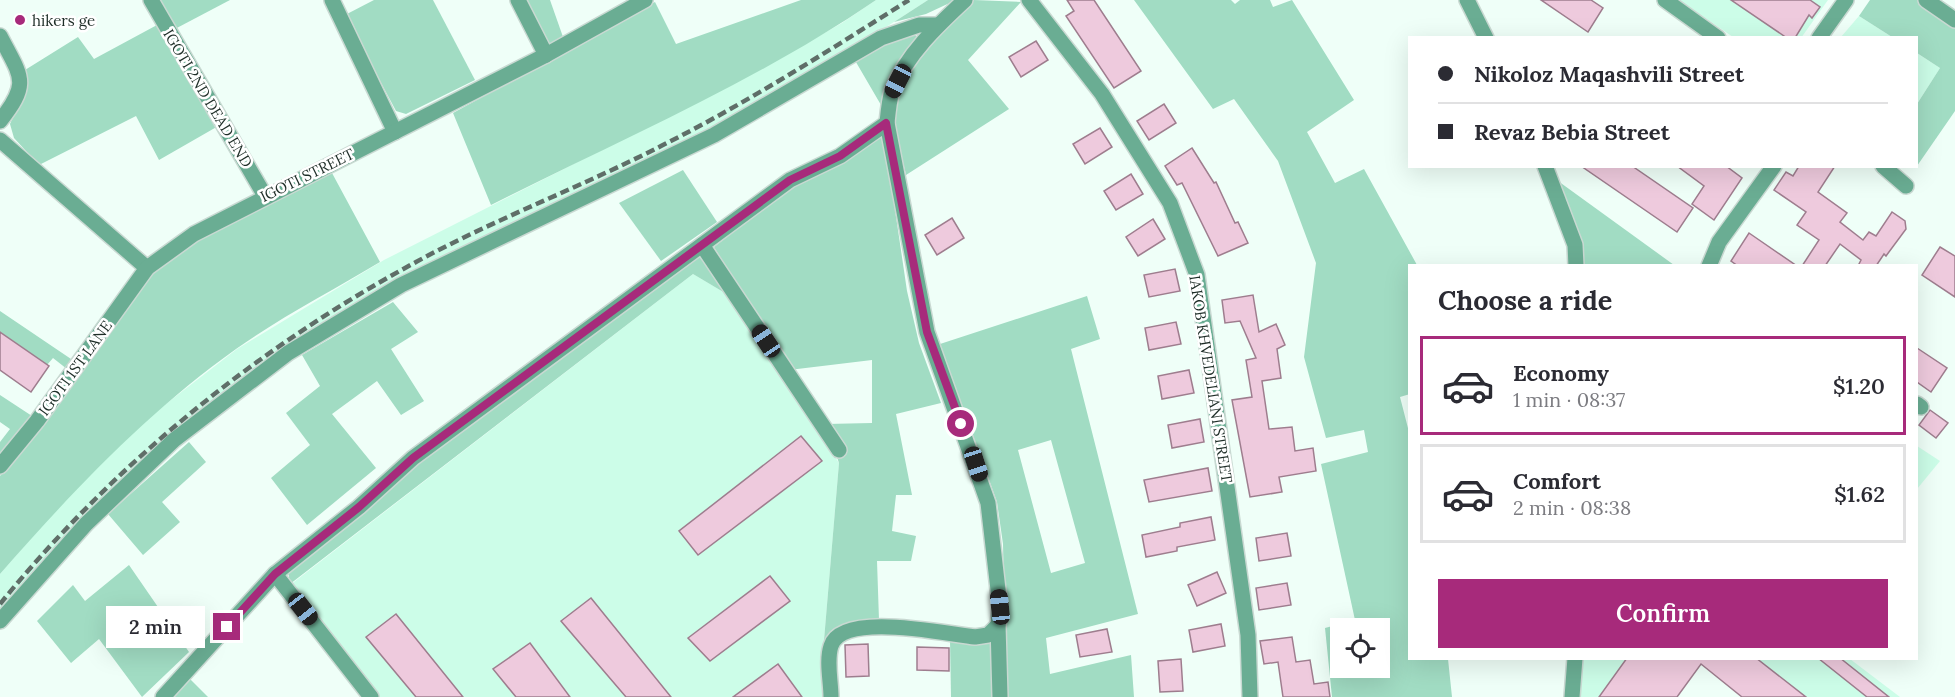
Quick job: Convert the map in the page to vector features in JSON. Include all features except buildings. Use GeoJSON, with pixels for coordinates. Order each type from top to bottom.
{"type":"FeatureCollection","features":[{"type":"Feature","properties":{"kind":"street","name":"IGOTI 2ND DEAD END"},"geometry":{"type":"LineString","coordinates":[[151,0],[265,196]]}},
{"type":"Feature","properties":{"kind":"street"},"geometry":{"type":"LineString","coordinates":[[332,0],[394,132]]}},
{"type":"Feature","properties":{"kind":"street"},"geometry":{"type":"LineString","coordinates":[[518,0],[546,55]]}},
{"type":"Feature","properties":{"kind":"street","name":"IGOTI STREET"},"geometry":{"type":"LineString","coordinates":[[147,268],[194,234],[546,55],[645,0]]}},
{"type":"Feature","properties":{"kind":"street"},"geometry":{"type":"LineString","coordinates":[[965,0],[938,25],[900,77],[892,92],[886,123],[927,332],[988,503],[1000,607],[998,625],[1000,697]]}},
{"type":"Feature","properties":{"kind":"street","name":"IAKOB KHVEDELIANI STREET"},"geometry":{"type":"LineString","coordinates":[[1029,0],[1102,94],[1170,203],[1197,275],[1248,635],[1250,697]]}},
{"type":"Feature","properties":{"kind":"street"},"geometry":{"type":"LineString","coordinates":[[1467,0],[1485,36]]}},
{"type":"Feature","properties":{"kind":"street"},"geometry":{"type":"LineString","coordinates":[[1665,0],[1715,36]]}},
{"type":"Feature","properties":{"kind":"street"},"geometry":{"type":"LineString","coordinates":[[1820,36],[1846,0]]}},
{"type":"Feature","properties":{"kind":"street"},"geometry":{"type":"LineString","coordinates":[[1926,0],[1955,20]]}},
{"type":"Feature","properties":{"kind":"street"},"geometry":{"type":"LineString","coordinates":[[0,621],[86,524],[174,440],[288,353],[401,285],[714,135],[881,38],[919,25],[938,25]]}},
{"type":"Feature","properties":{"kind":"street"},"geometry":{"type":"LineString","coordinates":[[0,36],[19,74],[22,86],[14,103],[0,121]]}},
{"type":"Feature","properties":{"kind":"street"},"geometry":{"type":"LineString","coordinates":[[163,697],[275,574],[359,507],[413,458],[790,180],[840,156],[886,123]]}},
{"type":"Feature","properties":{"kind":"street"},"geometry":{"type":"LineString","coordinates":[[0,140],[147,268]]}},
{"type":"Feature","properties":{"kind":"street"},"geometry":{"type":"LineString","coordinates":[[1546,168],[1575,245],[1576,264]]}},
{"type":"Feature","properties":{"kind":"street"},"geometry":{"type":"LineString","coordinates":[[1710,264],[1719,242],[1773,168]]}},
{"type":"Feature","properties":{"kind":"street"},"geometry":{"type":"LineString","coordinates":[[1885,168],[1906,186]]}},
{"type":"Feature","properties":{"kind":"street"},"geometry":{"type":"LineString","coordinates":[[702,245],[838,450]]}},
{"type":"Feature","properties":{"kind":"street","name":"IGOTI 1ST LANE"},"geometry":{"type":"LineString","coordinates":[[0,466],[37,421],[147,268]]}},
{"type":"Feature","properties":{"kind":"street"},"geometry":{"type":"LineString","coordinates":[[275,574],[371,697]]}},
{"type":"Feature","properties":{"kind":"street"},"geometry":{"type":"LineString","coordinates":[[831,697],[831,646],[840,633],[854,628],[889,627],[975,637],[987,635],[998,625]]}},
{"type":"Feature","properties":{"kind":"street"},"geometry":{"type":"LineString","coordinates":[[1572,697],[1575,660]]}},
{"type":"Feature","properties":{"kind":"shaded area"},"geometry":{"type":"Polygon","coordinates":[[[157,0],[230,0],[173,30],[157,0]]]}},
{"type":"Feature","properties":{"kind":"shaded area"},"geometry":{"type":"Polygon","coordinates":[[[374,0],[433,0],[475,80],[406,114],[396,111],[345,15],[374,0]]]}},
{"type":"Feature","properties":{"kind":"shaded area"},"geometry":{"type":"Polygon","coordinates":[[[522,0],[550,0],[563,37],[549,44],[522,0]]]}},
{"type":"Feature","properties":{"kind":"shaded area"},"geometry":{"type":"Polygon","coordinates":[[[801,0],[876,0],[830,30],[735,84],[491,205],[453,113],[655,2],[676,44],[801,0]]]}},
{"type":"Feature","properties":{"kind":"shaded area"},"geometry":{"type":"Polygon","coordinates":[[[876,0],[928,0],[768,103],[397,281],[172,436],[0,612],[0,574],[67,497],[149,417],[237,349],[384,260],[752,74],[842,23],[876,0]]]}},
{"type":"Feature","properties":{"kind":"shaded area"},"geometry":{"type":"Polygon","coordinates":[[[928,0],[956,0],[926,14],[894,22],[928,0]]]}},
{"type":"Feature","properties":{"kind":"shaded area"},"geometry":{"type":"Polygon","coordinates":[[[974,0],[1021,2],[968,60],[1009,109],[906,175],[895,126],[896,107],[902,90],[922,57],[974,0]]]}},
{"type":"Feature","properties":{"kind":"shaded area"},"geometry":{"type":"Polygon","coordinates":[[[1134,0],[1231,0],[1235,4],[1240,0],[1270,0],[1273,7],[1292,0],[1354,100],[1307,132],[1335,183],[1364,169],[1416,264],[1408,264],[1408,395],[1400,397],[1408,428],[1408,660],[1448,660],[1452,697],[1332,697],[1330,678],[1390,678],[1390,618],[1355,618],[1321,464],[1368,452],[1364,430],[1326,438],[1304,357],[1316,263],[1278,161],[1234,99],[1213,109],[1134,0]]]}},
{"type":"Feature","properties":{"kind":"shaded area"},"geometry":{"type":"Polygon","coordinates":[[[1679,0],[1828,0],[1802,36],[1732,36],[1679,0]]]}},
{"type":"Feature","properties":{"kind":"shaded area"},"geometry":{"type":"Polygon","coordinates":[[[1870,0],[1919,0],[1955,28],[1955,111],[1918,165],[1918,102],[1940,68],[1918,54],[1918,36],[1890,36],[1859,16],[1870,0]]]}},
{"type":"Feature","properties":{"kind":"shaded area"},"geometry":{"type":"Polygon","coordinates":[[[1859,16],[1890,36],[1842,36],[1859,16]]]}},
{"type":"Feature","properties":{"kind":"shaded area"},"geometry":{"type":"Polygon","coordinates":[[[157,25],[220,125],[159,160],[136,116],[39,165],[14,138],[10,124],[26,85],[25,70],[78,37],[94,59],[157,25]]]}},
{"type":"Feature","properties":{"kind":"shaded area"},"geometry":{"type":"Polygon","coordinates":[[[913,31],[917,38],[885,87],[881,105],[853,57],[913,31]]]}},
{"type":"Feature","properties":{"kind":"shaded area"},"geometry":{"type":"Polygon","coordinates":[[[1918,54],[1940,68],[1918,102],[1918,54]]]}},
{"type":"Feature","properties":{"kind":"shaded area"},"geometry":{"type":"Polygon","coordinates":[[[880,137],[885,142],[907,291],[919,343],[941,403],[896,414],[912,495],[896,495],[892,531],[916,536],[911,561],[877,561],[879,620],[845,624],[832,630],[823,652],[839,463],[826,424],[872,423],[872,360],[789,370],[714,247],[794,184],[880,137]]]}},
{"type":"Feature","properties":{"kind":"shaded area"},"geometry":{"type":"Polygon","coordinates":[[[683,170],[717,222],[661,261],[619,203],[683,170]]]}},
{"type":"Feature","properties":{"kind":"shaded area"},"geometry":{"type":"Polygon","coordinates":[[[332,173],[380,262],[253,337],[171,400],[111,455],[0,574],[0,476],[44,421],[136,293],[157,268],[195,240],[332,173]]]}},
{"type":"Feature","properties":{"kind":"shaded area"},"geometry":{"type":"Polygon","coordinates":[[[1558,181],[1673,264],[1583,264],[1584,258],[1558,181]]]}},
{"type":"Feature","properties":{"kind":"shaded area"},"geometry":{"type":"Polygon","coordinates":[[[698,257],[706,260],[730,296],[693,274],[290,584],[288,571],[412,466],[698,257]]]}},
{"type":"Feature","properties":{"kind":"shaded area"},"geometry":{"type":"Polygon","coordinates":[[[693,274],[730,296],[839,463],[823,652],[825,697],[378,697],[290,585],[693,274]]]}},
{"type":"Feature","properties":{"kind":"shaded area"},"geometry":{"type":"Polygon","coordinates":[[[1087,296],[1100,339],[1071,349],[1138,614],[1046,638],[1050,674],[1131,655],[1134,697],[1006,697],[1003,544],[997,502],[940,344],[1087,296]],[[1051,440],[1018,450],[1051,573],[1085,563],[1051,440]]]}},
{"type":"Feature","properties":{"kind":"shaded area"},"geometry":{"type":"Polygon","coordinates":[[[393,302],[418,332],[391,349],[424,401],[401,415],[377,381],[332,414],[376,468],[307,525],[271,478],[310,445],[286,413],[320,386],[302,355],[393,302]]]}},
{"type":"Feature","properties":{"kind":"shaded area"},"geometry":{"type":"Polygon","coordinates":[[[0,311],[74,361],[67,369],[53,358],[47,365],[0,332],[0,311]]]}},
{"type":"Feature","properties":{"kind":"shaded area"},"geometry":{"type":"Polygon","coordinates":[[[0,395],[32,416],[0,457],[0,442],[10,429],[0,422],[0,395]]]}},
{"type":"Feature","properties":{"kind":"shaded area"},"geometry":{"type":"Polygon","coordinates":[[[189,442],[206,462],[162,502],[180,522],[143,555],[108,514],[189,442]]]}},
{"type":"Feature","properties":{"kind":"shaded area"},"geometry":{"type":"Polygon","coordinates":[[[1918,447],[1940,461],[1918,488],[1918,447]]]}},
{"type":"Feature","properties":{"kind":"shaded area"},"geometry":{"type":"Polygon","coordinates":[[[129,565],[189,652],[142,697],[99,639],[71,663],[37,621],[73,585],[85,601],[129,565]]]}},
{"type":"Feature","properties":{"kind":"shaded area"},"geometry":{"type":"Polygon","coordinates":[[[1330,627],[1330,677],[1325,628],[1330,627]]]}},
{"type":"Feature","properties":{"kind":"shaded area"},"geometry":{"type":"Polygon","coordinates":[[[950,640],[994,643],[996,697],[951,697],[950,640]]]}},
{"type":"Feature","properties":{"kind":"shaded area"},"geometry":{"type":"Polygon","coordinates":[[[1583,660],[1644,660],[1618,697],[1580,697],[1583,660]]]}},
{"type":"Feature","properties":{"kind":"shaded area"},"geometry":{"type":"Polygon","coordinates":[[[1734,660],[1851,660],[1900,697],[1783,697],[1734,660]]]}},
{"type":"Feature","properties":{"kind":"shaded area"},"geometry":{"type":"Polygon","coordinates":[[[189,678],[208,697],[172,697],[189,678]]]}},
{"type":"Feature","properties":{"kind":"railway"},"geometry":{"type":"LineString","coordinates":[[0,604],[44,553],[140,457],[191,413],[300,332],[357,296],[446,246],[631,161],[725,112],[909,0]]}},
{"type":"Feature","properties":{"kind":"place","name":"hikers ge"},"geometry":{"type":"Point","coordinates":[20,20]}},
{"type":"Feature","properties":{"kind":"route"},"geometry":{"type":"LineString","coordinates":[[227,627],[275,574],[359,507],[413,458],[790,180],[840,156],[886,123],[927,332],[944,384],[961,424]]}}]}
